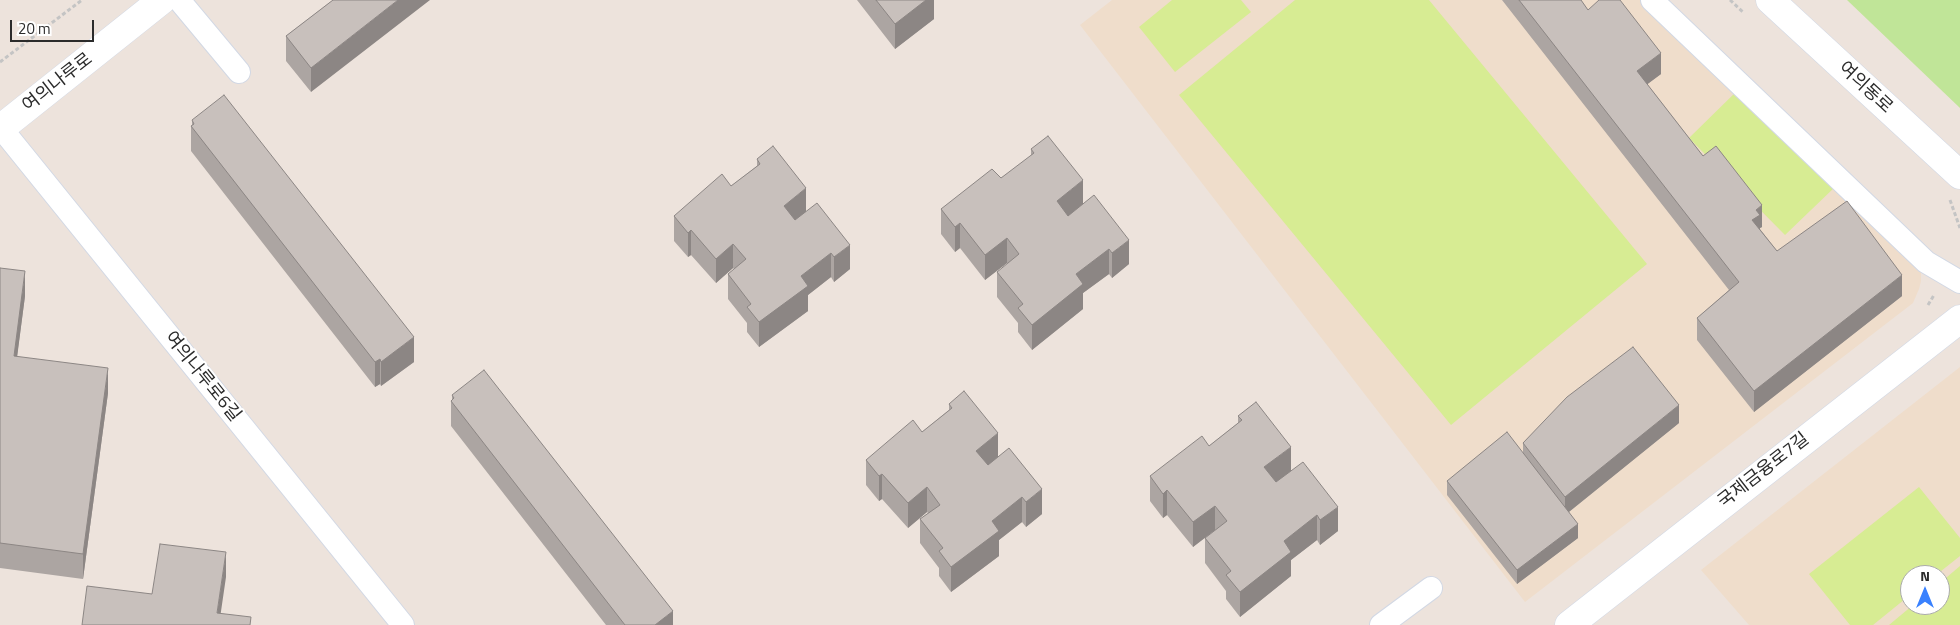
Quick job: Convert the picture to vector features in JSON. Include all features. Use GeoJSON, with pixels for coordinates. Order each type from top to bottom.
{"type":"FeatureCollection","features":[{"type":"Feature","properties":{"kind":"street","name":"여의나루로"},"geometry":{"type":"LineString","coordinates":[[0,129],[162,0]]}},
{"type":"Feature","properties":{"kind":"street"},"geometry":{"type":"LineString","coordinates":[[179,0],[239,72]]}},
{"type":"Feature","properties":{"kind":"street"},"geometry":{"type":"LineString","coordinates":[[1652,0],[1926,262],[1960,282]]}},
{"type":"Feature","properties":{"kind":"street","name":"여의동로"},"geometry":{"type":"LineString","coordinates":[[1770,0],[1960,176]]}},
{"type":"Feature","properties":{"kind":"street","name":"여의나루로6길"},"geometry":{"type":"LineString","coordinates":[[0,129],[403,625]]}},
{"type":"Feature","properties":{"kind":"street","name":"국제금융로7길"},"geometry":{"type":"LineString","coordinates":[[1569,625],[1960,319]]}},
{"type":"Feature","properties":{"kind":"street"},"geometry":{"type":"LineString","coordinates":[[1381,625],[1431,588]]}},
{"type":"Feature","properties":{"kind":"path"},"geometry":{"type":"LineString","coordinates":[[0,62],[82,0]]}},
{"type":"Feature","properties":{"kind":"shaded area"},"geometry":{"type":"Polygon","coordinates":[[[1112,0],[1656,0],[1921,267],[1919,289],[1913,303],[1525,602],[1080,25],[1112,0]]]}},
{"type":"Feature","properties":{"kind":"shaded area"},"geometry":{"type":"Polygon","coordinates":[[[1960,367],[1960,625],[1749,625],[1701,570],[1960,367]]]}},
{"type":"Feature","properties":{"kind":"green space"},"geometry":{"type":"Polygon","coordinates":[[[1172,0],[1241,0],[1251,12],[1175,72],[1139,27],[1172,0]]]}},
{"type":"Feature","properties":{"kind":"green space"},"geometry":{"type":"Polygon","coordinates":[[[1295,0],[1429,0],[1647,264],[1451,425],[1179,95],[1295,0]]]}},
{"type":"Feature","properties":{"kind":"green space"},"geometry":{"type":"Polygon","coordinates":[[[1847,0],[1960,0],[1960,108],[1847,0]]]}},
{"type":"Feature","properties":{"kind":"green space"},"geometry":{"type":"Polygon","coordinates":[[[1740,88],[1836,186],[1785,235],[1689,138],[1740,88]]]}},
{"type":"Feature","properties":{"kind":"green space"},"geometry":{"type":"Polygon","coordinates":[[[1919,487],[1960,538],[1960,556],[1949,565],[1900,565],[1900,603],[1873,625],[1850,625],[1809,574],[1919,487]]]}},
{"type":"Feature","properties":{"kind":"green space"},"geometry":{"type":"Polygon","coordinates":[[[1960,566],[1960,625],[1889,625],[1901,615],[1950,615],[1950,574],[1960,566]]]}},
{"type":"Feature","properties":{"kind":"building"},"geometry":{"type":"Polygon","coordinates":[[[333,0],[398,0],[311,68],[286,36],[333,0]]]}},
{"type":"Feature","properties":{"kind":"building"},"geometry":{"type":"Polygon","coordinates":[[[876,0],[926,0],[895,24],[876,0]]]}},
{"type":"Feature","properties":{"kind":"building"},"geometry":{"type":"Polygon","coordinates":[[[1519,0],[1581,0],[1588,10],[1599,0],[1620,0],[1661,53],[1637,71],[1703,156],[1716,146],[1762,205],[1756,210],[1760,215],[1752,220],[1777,251],[1847,201],[1902,275],[1754,391],[1697,318],[1739,282],[1519,0]]]}},
{"type":"Feature","properties":{"kind":"building"},"geometry":{"type":"Polygon","coordinates":[[[224,95],[414,337],[381,362],[380,359],[375,362],[191,126],[194,124],[192,120],[224,95]]]}},
{"type":"Feature","properties":{"kind":"building"},"geometry":{"type":"Polygon","coordinates":[[[1048,136],[1083,180],[1057,201],[1068,216],[1094,195],[1129,240],[1112,253],[1109,249],[1076,274],[1083,284],[1032,325],[1018,308],[1023,304],[997,272],[1019,254],[1007,238],[985,255],[960,223],[955,227],[941,209],[992,169],[1001,178],[1034,153],[1031,149],[1048,136]]]}},
{"type":"Feature","properties":{"kind":"building"},"geometry":{"type":"Polygon","coordinates":[[[773,146],[806,188],[784,206],[795,220],[817,203],[850,245],[834,257],[831,253],[801,276],[808,286],[759,322],[747,307],[751,304],[728,274],[746,259],[733,244],[716,259],[691,230],[688,233],[674,216],[722,174],[731,186],[760,164],[757,159],[773,146]]]}},
{"type":"Feature","properties":{"kind":"building"},"geometry":{"type":"Polygon","coordinates":[[[0,268],[25,271],[14,356],[108,368],[83,554],[0,543],[0,268]]]}},
{"type":"Feature","properties":{"kind":"building"},"geometry":{"type":"Polygon","coordinates":[[[1633,347],[1679,405],[1565,497],[1523,443],[1567,397],[1633,347]]]}},
{"type":"Feature","properties":{"kind":"building"},"geometry":{"type":"Polygon","coordinates":[[[484,370],[673,611],[655,625],[625,625],[451,401],[454,398],[452,395],[484,370]]]}},
{"type":"Feature","properties":{"kind":"building"},"geometry":{"type":"Polygon","coordinates":[[[964,391],[998,433],[976,451],[988,465],[1009,448],[1042,489],[1026,502],[1022,497],[992,521],[999,531],[951,567],[939,551],[943,548],[920,519],[940,505],[927,487],[908,503],[882,474],[879,476],[866,460],[913,420],[922,432],[952,408],[949,404],[964,391]]]}},
{"type":"Feature","properties":{"kind":"building"},"geometry":{"type":"Polygon","coordinates":[[[1256,402],[1291,447],[1264,467],[1276,482],[1303,462],[1338,507],[1320,520],[1317,515],[1284,541],[1291,552],[1240,592],[1226,575],[1231,571],[1205,538],[1227,521],[1215,506],[1193,522],[1167,490],[1163,494],[1150,476],[1202,436],[1209,446],[1242,420],[1238,416],[1256,402]]]}},
{"type":"Feature","properties":{"kind":"building"},"geometry":{"type":"Polygon","coordinates":[[[1507,432],[1578,524],[1517,570],[1447,481],[1507,432]]]}},
{"type":"Feature","properties":{"kind":"building"},"geometry":{"type":"Polygon","coordinates":[[[160,544],[226,552],[217,613],[251,617],[250,625],[82,625],[87,586],[152,594],[160,544]]]}}]}
